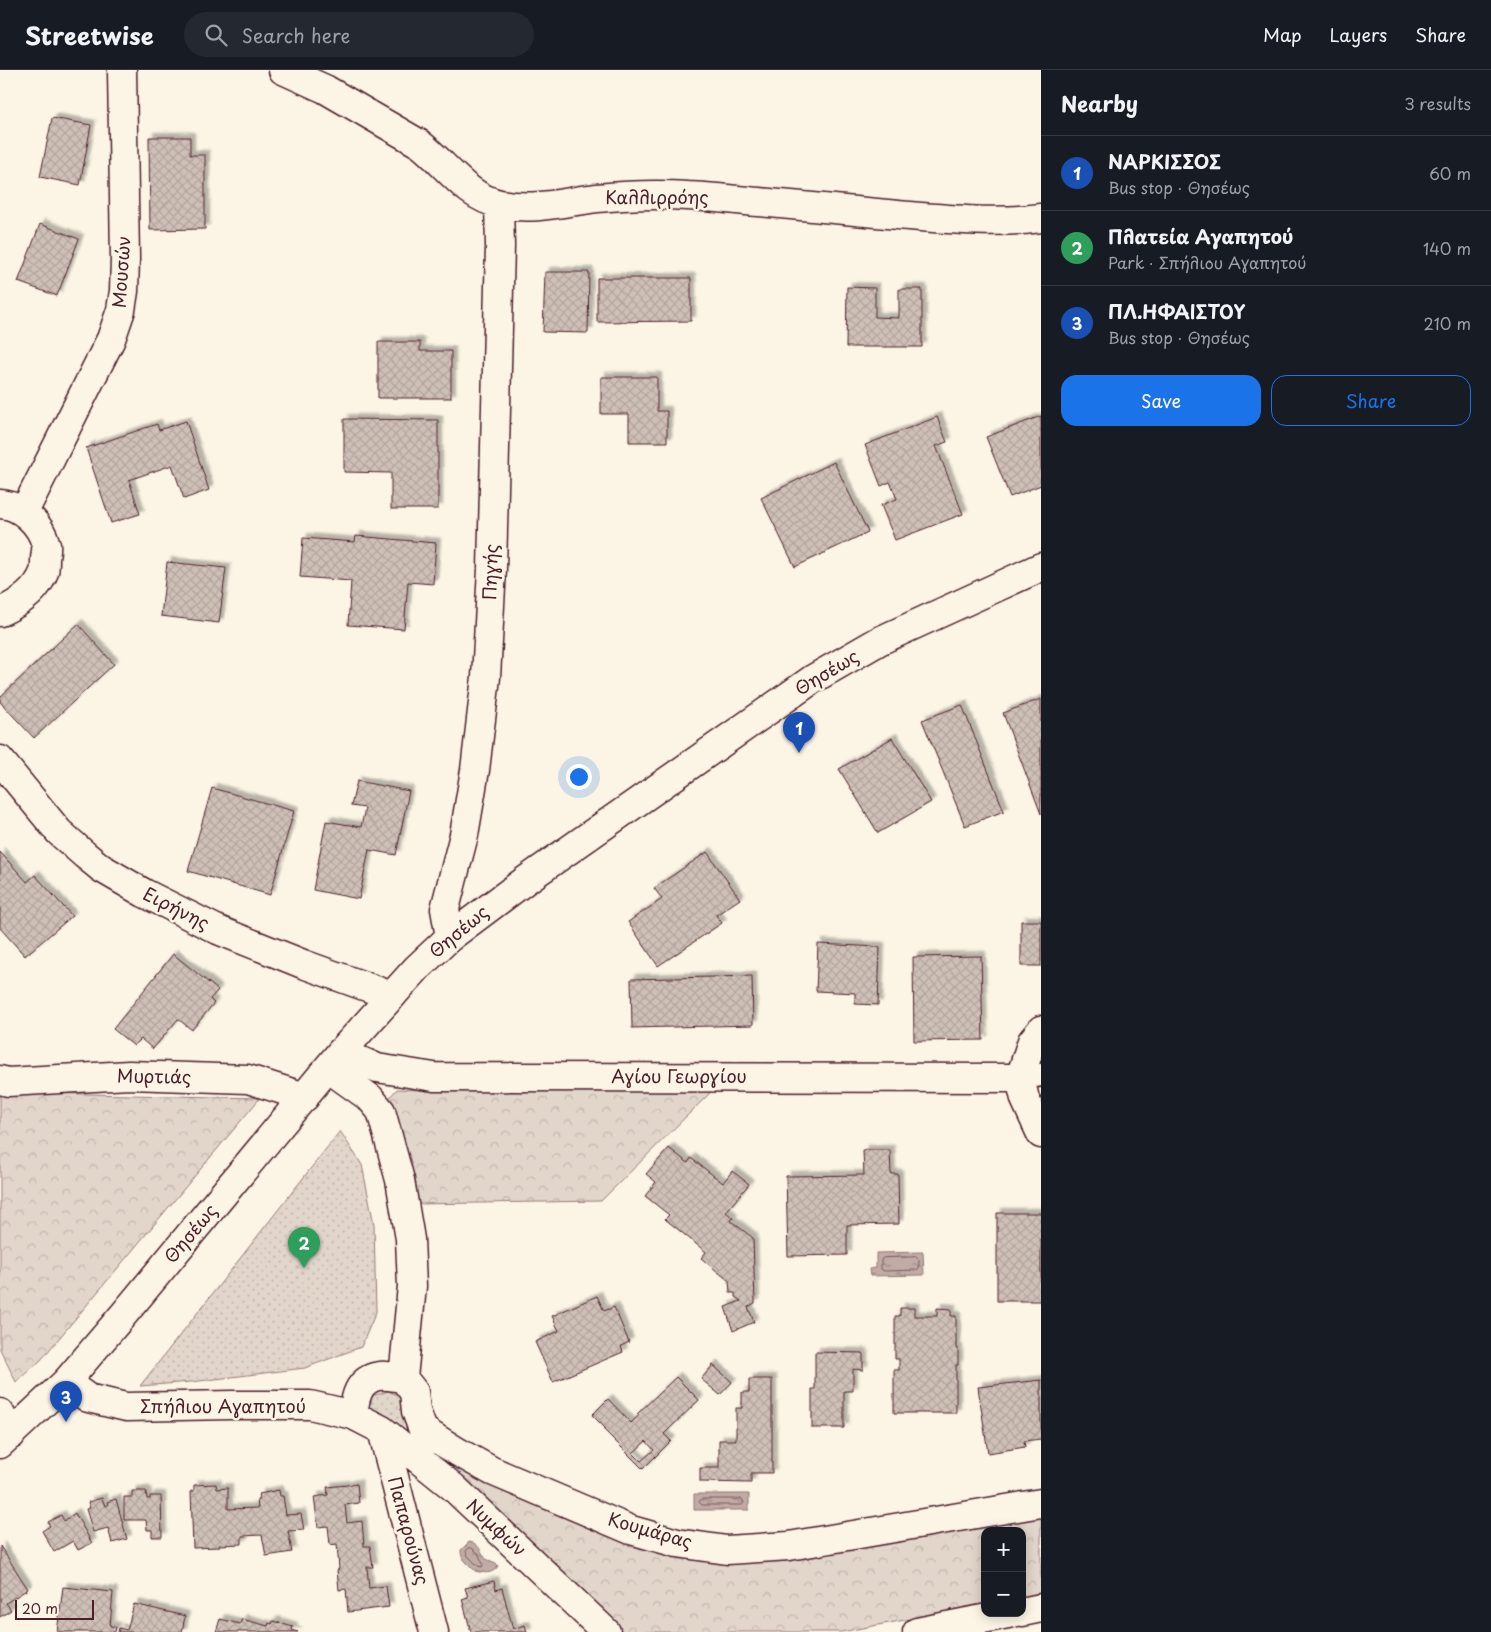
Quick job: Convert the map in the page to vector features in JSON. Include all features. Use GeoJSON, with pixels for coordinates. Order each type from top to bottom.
{"type":"FeatureCollection","features":[{"type":"Feature","properties":{"kind":"street","name":"Μουσών"},"geometry":{"type":"LineString","coordinates":[[0,612],[20,603],[34,588],[44,571],[46,546],[38,527],[12,508],[111,339],[121,310],[125,260],[122,70]]}},
{"type":"Feature","properties":{"kind":"street","name":"Καλλιρρόης"},"geometry":{"type":"LineString","coordinates":[[283,70],[325,89],[420,144],[473,192],[483,199],[499,204],[560,205],[624,195],[689,196],[951,220],[1017,221],[1041,218]]}},
{"type":"Feature","properties":{"kind":"street","name":"Πηγής"},"geometry":{"type":"LineString","coordinates":[[450,937],[445,909],[464,835],[474,779],[486,677],[492,569],[500,246],[499,204]]}},
{"type":"Feature","properties":{"kind":"street","name":"Θησέως"},"geometry":{"type":"LineString","coordinates":[[4,1431],[66,1382],[335,1060],[392,996],[450,937],[526,880],[813,679],[879,641],[1041,567]]}},
{"type":"Feature","properties":{"kind":"street","name":"Ειρήνης"},"geometry":{"type":"LineString","coordinates":[[0,760],[59,832],[101,868],[144,893],[218,930],[303,964],[392,996]]}},
{"type":"Feature","properties":{"kind":"street"},"geometry":{"type":"LineString","coordinates":[[1041,1030],[1032,1041],[1031,1076],[1025,1099],[1041,1134]]}},
{"type":"Feature","properties":{"kind":"street","name":"Αγίου Γεωργίου"},"geometry":{"type":"LineString","coordinates":[[335,1060],[434,1077],[1031,1076]]}},
{"type":"Feature","properties":{"kind":"street"},"geometry":{"type":"LineString","coordinates":[[335,1060],[381,1111],[400,1180],[410,1239],[412,1286],[402,1378],[379,1376],[368,1380],[357,1391],[354,1399],[354,1415]]}},
{"type":"Feature","properties":{"kind":"street","name":"Μυρτιάς"},"geometry":{"type":"LineString","coordinates":[[0,1080],[8,1082],[128,1075],[248,1079],[305,1097]]}},
{"type":"Feature","properties":{"kind":"street","name":"Κουμάρας"},"geometry":{"type":"LineString","coordinates":[[402,1378],[414,1392],[416,1411],[423,1430],[458,1452],[492,1471],[622,1526],[677,1542],[727,1550],[789,1546],[1041,1503]]}},
{"type":"Feature","properties":{"kind":"street","name":"Σπήλιου Αγαπητού"},"geometry":{"type":"LineString","coordinates":[[66,1382],[88,1398],[126,1407],[232,1404],[310,1405],[354,1415],[382,1430]]}},
{"type":"Feature","properties":{"kind":"street","name":"Παπαρούνας"},"geometry":{"type":"LineString","coordinates":[[382,1430],[434,1632]]}},
{"type":"Feature","properties":{"kind":"street","name":"Νυμφών"},"geometry":{"type":"LineString","coordinates":[[382,1430],[453,1487],[606,1632]]}},
{"type":"Feature","properties":{"kind":"street"},"geometry":{"type":"LineString","coordinates":[[1026,1611],[1041,1608]]}},
{"type":"Feature","properties":{"kind":"street"},"geometry":{"type":"LineString","coordinates":[[917,1632],[993,1617]]}},
{"type":"Feature","properties":{"kind":"green space"},"geometry":{"type":"Polygon","coordinates":[[[397,1089],[713,1090],[601,1201],[418,1204],[409,1160],[388,1099],[397,1089]]]}},
{"type":"Feature","properties":{"kind":"green space"},"geometry":{"type":"Polygon","coordinates":[[[0,1092],[260,1098],[40,1361],[16,1382],[0,1349],[0,1092]]]}},
{"type":"Feature","properties":{"kind":"green space"},"geometry":{"type":"Polygon","coordinates":[[[340,1131],[362,1165],[374,1224],[376,1312],[361,1347],[305,1368],[191,1382],[140,1386],[340,1131]]]}},
{"type":"Feature","properties":{"kind":"green space"},"geometry":{"type":"Polygon","coordinates":[[[388,1391],[403,1397],[407,1431],[359,1409],[365,1398],[388,1391]]]}},
{"type":"Feature","properties":{"kind":"green space"},"geometry":{"type":"Polygon","coordinates":[[[421,1445],[614,1537],[689,1559],[739,1560],[1041,1514],[1041,1593],[1026,1596],[1026,1527],[981,1527],[981,1606],[841,1632],[623,1632],[421,1445]]]}},
{"type":"Feature","properties":{"kind":"water"},"geometry":{"type":"Polygon","coordinates":[[[923,1252],[924,1275],[870,1276],[869,1269],[876,1268],[876,1253],[923,1252]]]}},
{"type":"Feature","properties":{"kind":"water"},"geometry":{"type":"Polygon","coordinates":[[[694,1494],[749,1494],[749,1510],[694,1510],[694,1494]]]}},
{"type":"Feature","properties":{"kind":"water"},"geometry":{"type":"Polygon","coordinates":[[[469,1542],[478,1546],[486,1559],[496,1563],[498,1566],[496,1569],[488,1573],[475,1571],[461,1553],[461,1550],[469,1542]]]}},
{"type":"Feature","properties":{"kind":"building"},"geometry":{"type":"Polygon","coordinates":[[[52,118],[91,125],[80,185],[40,177],[52,118]]]}},
{"type":"Feature","properties":{"kind":"building"},"geometry":{"type":"Polygon","coordinates":[[[149,137],[190,137],[190,155],[205,155],[205,229],[150,230],[149,137]]]}},
{"type":"Feature","properties":{"kind":"building"},"geometry":{"type":"Polygon","coordinates":[[[40,224],[79,239],[57,296],[18,282],[40,224]]]}},
{"type":"Feature","properties":{"kind":"building"},"geometry":{"type":"Polygon","coordinates":[[[545,272],[589,272],[588,333],[543,332],[545,272]]]}},
{"type":"Feature","properties":{"kind":"building"},"geometry":{"type":"Polygon","coordinates":[[[597,278],[691,278],[691,321],[597,322],[597,278]]]}},
{"type":"Feature","properties":{"kind":"building"},"geometry":{"type":"Polygon","coordinates":[[[847,287],[875,288],[875,317],[899,318],[899,289],[922,289],[922,347],[846,347],[847,287]]]}},
{"type":"Feature","properties":{"kind":"building"},"geometry":{"type":"Polygon","coordinates":[[[378,342],[420,342],[420,351],[451,351],[451,398],[378,398],[378,342]]]}},
{"type":"Feature","properties":{"kind":"building"},"geometry":{"type":"Polygon","coordinates":[[[601,377],[657,377],[657,411],[667,411],[667,442],[629,442],[629,414],[601,414],[601,377]]]}},
{"type":"Feature","properties":{"kind":"building"},"geometry":{"type":"Polygon","coordinates":[[[1041,416],[1041,485],[1010,497],[986,437],[1041,416]]]}},
{"type":"Feature","properties":{"kind":"building"},"geometry":{"type":"Polygon","coordinates":[[[937,417],[947,442],[936,446],[963,514],[895,540],[881,505],[897,499],[890,482],[881,486],[865,445],[937,417]]]}},
{"type":"Feature","properties":{"kind":"building"},"geometry":{"type":"Polygon","coordinates":[[[344,419],[438,420],[438,509],[391,509],[391,473],[344,472],[344,419]]]}},
{"type":"Feature","properties":{"kind":"building"},"geometry":{"type":"Polygon","coordinates":[[[186,421],[209,490],[184,499],[172,465],[129,480],[140,514],[111,523],[86,448],[157,424],[159,430],[186,421]]]}},
{"type":"Feature","properties":{"kind":"building"},"geometry":{"type":"Polygon","coordinates":[[[834,462],[868,532],[795,567],[761,498],[834,462]]]}},
{"type":"Feature","properties":{"kind":"building"},"geometry":{"type":"Polygon","coordinates":[[[356,536],[436,543],[433,584],[408,582],[404,629],[348,625],[351,581],[300,577],[303,538],[355,542],[356,536]]]}},
{"type":"Feature","properties":{"kind":"building"},"geometry":{"type":"Polygon","coordinates":[[[167,562],[226,568],[219,623],[161,616],[167,562]]]}},
{"type":"Feature","properties":{"kind":"building"},"geometry":{"type":"Polygon","coordinates":[[[78,624],[114,664],[34,738],[0,702],[0,697],[78,624]]]}},
{"type":"Feature","properties":{"kind":"building"},"geometry":{"type":"Polygon","coordinates":[[[1041,699],[1041,814],[1003,713],[1041,699]]]}},
{"type":"Feature","properties":{"kind":"building"},"geometry":{"type":"Polygon","coordinates":[[[962,705],[1004,811],[965,826],[922,720],[962,705]]]}},
{"type":"Feature","properties":{"kind":"building"},"geometry":{"type":"Polygon","coordinates":[[[892,738],[931,802],[878,833],[839,769],[892,738]]]}},
{"type":"Feature","properties":{"kind":"building"},"geometry":{"type":"Polygon","coordinates":[[[357,781],[409,791],[396,855],[369,850],[359,899],[313,890],[326,821],[361,827],[365,808],[351,806],[357,781]]]}},
{"type":"Feature","properties":{"kind":"building"},"geometry":{"type":"Polygon","coordinates":[[[212,788],[294,811],[270,895],[188,871],[212,788]]]}},
{"type":"Feature","properties":{"kind":"building"},"geometry":{"type":"Polygon","coordinates":[[[0,852],[27,882],[35,875],[72,916],[25,956],[0,928],[0,852]]]}},
{"type":"Feature","properties":{"kind":"building"},"geometry":{"type":"Polygon","coordinates":[[[707,852],[740,899],[716,915],[722,923],[658,966],[628,922],[662,899],[654,888],[707,852]]]}},
{"type":"Feature","properties":{"kind":"building"},"geometry":{"type":"Polygon","coordinates":[[[1021,921],[1041,921],[1041,966],[1021,966],[1021,921]]]}},
{"type":"Feature","properties":{"kind":"building"},"geometry":{"type":"Polygon","coordinates":[[[818,944],[880,947],[878,1005],[855,1004],[855,993],[816,991],[818,944]]]}},
{"type":"Feature","properties":{"kind":"building"},"geometry":{"type":"Polygon","coordinates":[[[173,954],[218,990],[210,999],[214,1003],[192,1030],[178,1019],[153,1049],[141,1039],[134,1046],[113,1029],[173,954]]]}},
{"type":"Feature","properties":{"kind":"building"},"geometry":{"type":"Polygon","coordinates":[[[981,956],[983,1040],[914,1041],[913,957],[981,956]]]}},
{"type":"Feature","properties":{"kind":"building"},"geometry":{"type":"Polygon","coordinates":[[[752,976],[753,1025],[632,1028],[631,979],[752,976]]]}},
{"type":"Feature","properties":{"kind":"building"},"geometry":{"type":"Polygon","coordinates":[[[669,1148],[688,1163],[691,1158],[723,1183],[732,1171],[749,1184],[726,1212],[733,1218],[731,1221],[753,1238],[755,1303],[748,1307],[754,1322],[733,1331],[725,1307],[741,1301],[735,1297],[735,1293],[730,1293],[729,1281],[701,1258],[706,1252],[665,1219],[669,1215],[645,1196],[656,1182],[646,1174],[669,1148]]]}},
{"type":"Feature","properties":{"kind":"building"},"geometry":{"type":"Polygon","coordinates":[[[863,1150],[890,1150],[891,1174],[898,1174],[899,1224],[847,1225],[847,1255],[788,1256],[786,1176],[864,1175],[863,1150]]]}},
{"type":"Feature","properties":{"kind":"building"},"geometry":{"type":"Polygon","coordinates":[[[997,1213],[1041,1213],[1041,1301],[997,1301],[997,1213]]]}},
{"type":"Feature","properties":{"kind":"building"},"geometry":{"type":"Polygon","coordinates":[[[597,1296],[604,1311],[614,1307],[629,1342],[621,1346],[623,1352],[553,1382],[535,1342],[559,1331],[552,1316],[597,1296]]]}},
{"type":"Feature","properties":{"kind":"building"},"geometry":{"type":"Polygon","coordinates":[[[900,1308],[914,1308],[914,1316],[937,1316],[937,1308],[951,1309],[951,1316],[956,1316],[958,1365],[956,1365],[956,1413],[894,1413],[894,1370],[899,1370],[899,1359],[895,1359],[895,1316],[900,1316],[900,1308]]]}},
{"type":"Feature","properties":{"kind":"building"},"geometry":{"type":"Polygon","coordinates":[[[815,1352],[863,1353],[863,1370],[853,1369],[853,1391],[844,1391],[844,1428],[812,1428],[812,1389],[815,1389],[815,1352]]]}},
{"type":"Feature","properties":{"kind":"building"},"geometry":{"type":"Polygon","coordinates":[[[713,1365],[732,1382],[720,1395],[701,1379],[713,1365]]]}},
{"type":"Feature","properties":{"kind":"building"},"geometry":{"type":"Polygon","coordinates":[[[676,1377],[699,1400],[664,1434],[671,1441],[643,1469],[603,1429],[605,1428],[592,1415],[608,1399],[631,1423],[639,1415],[637,1414],[676,1377]],[[646,1441],[633,1453],[641,1461],[654,1450],[646,1441]]]}},
{"type":"Feature","properties":{"kind":"building"},"geometry":{"type":"Polygon","coordinates":[[[749,1379],[772,1379],[772,1473],[751,1473],[751,1483],[700,1482],[700,1468],[719,1468],[719,1440],[736,1440],[736,1408],[742,1408],[742,1392],[749,1392],[749,1379]]]}},
{"type":"Feature","properties":{"kind":"building"},"geometry":{"type":"Polygon","coordinates":[[[1041,1380],[1041,1439],[1024,1441],[1025,1447],[988,1453],[978,1387],[1041,1380]]]}},
{"type":"Feature","properties":{"kind":"building"},"geometry":{"type":"Polygon","coordinates":[[[216,1484],[217,1489],[228,1488],[228,1509],[258,1508],[257,1500],[260,1499],[259,1494],[279,1490],[280,1496],[283,1496],[286,1515],[301,1514],[304,1530],[288,1531],[292,1552],[266,1556],[262,1535],[242,1536],[242,1544],[193,1548],[191,1491],[194,1491],[194,1485],[216,1484]]]}},
{"type":"Feature","properties":{"kind":"building"},"geometry":{"type":"Polygon","coordinates":[[[357,1484],[359,1503],[345,1505],[347,1523],[362,1521],[364,1546],[370,1546],[373,1567],[367,1567],[369,1588],[386,1586],[389,1607],[348,1612],[346,1589],[339,1590],[337,1544],[330,1545],[328,1526],[318,1527],[314,1497],[328,1495],[327,1487],[357,1484]]]}},
{"type":"Feature","properties":{"kind":"building"},"geometry":{"type":"Polygon","coordinates":[[[132,1491],[146,1491],[147,1499],[150,1499],[150,1496],[161,1496],[162,1537],[152,1537],[152,1530],[147,1530],[146,1520],[124,1520],[124,1497],[132,1497],[132,1491]]]}},
{"type":"Feature","properties":{"kind":"building"},"geometry":{"type":"Polygon","coordinates":[[[102,1498],[105,1506],[108,1505],[107,1502],[116,1499],[127,1539],[112,1543],[108,1528],[93,1532],[86,1509],[90,1508],[88,1502],[102,1498]]]}},
{"type":"Feature","properties":{"kind":"building"},"geometry":{"type":"Polygon","coordinates":[[[75,1513],[92,1543],[78,1550],[73,1541],[54,1552],[42,1531],[50,1526],[48,1522],[61,1515],[64,1521],[75,1513]]]}},
{"type":"Feature","properties":{"kind":"building"},"geometry":{"type":"Polygon","coordinates":[[[0,1546],[28,1589],[6,1603],[11,1610],[0,1617],[0,1546]]]}},
{"type":"Feature","properties":{"kind":"building"},"geometry":{"type":"Polygon","coordinates":[[[494,1581],[496,1590],[502,1588],[513,1629],[525,1625],[527,1632],[471,1632],[462,1599],[468,1597],[465,1588],[494,1581]]]}},
{"type":"Feature","properties":{"kind":"building"},"geometry":{"type":"Polygon","coordinates":[[[63,1587],[113,1592],[110,1626],[116,1627],[115,1632],[57,1632],[63,1587]]]}},
{"type":"Feature","properties":{"kind":"building"},"geometry":{"type":"Polygon","coordinates":[[[134,1604],[185,1616],[182,1632],[118,1632],[119,1628],[127,1630],[134,1604]]]}},
{"type":"Feature","properties":{"kind":"building"},"geometry":{"type":"Polygon","coordinates":[[[220,1619],[240,1624],[242,1619],[268,1626],[273,1621],[293,1627],[292,1630],[298,1632],[216,1632],[220,1619]]]}},
{"type":"Feature","properties":{"kind":"place","name":"ΝΑΡΚΙΣΣΟΣ"},"geometry":{"type":"Point","coordinates":[799,753]}},
{"type":"Feature","properties":{"kind":"place","name":"Πλατεία Αγαπητού"},"geometry":{"type":"Point","coordinates":[304,1268]}},
{"type":"Feature","properties":{"kind":"place","name":"ΠΛ.ΗΦΑΙΣΤΟΥ"},"geometry":{"type":"Point","coordinates":[66,1422]}}]}
